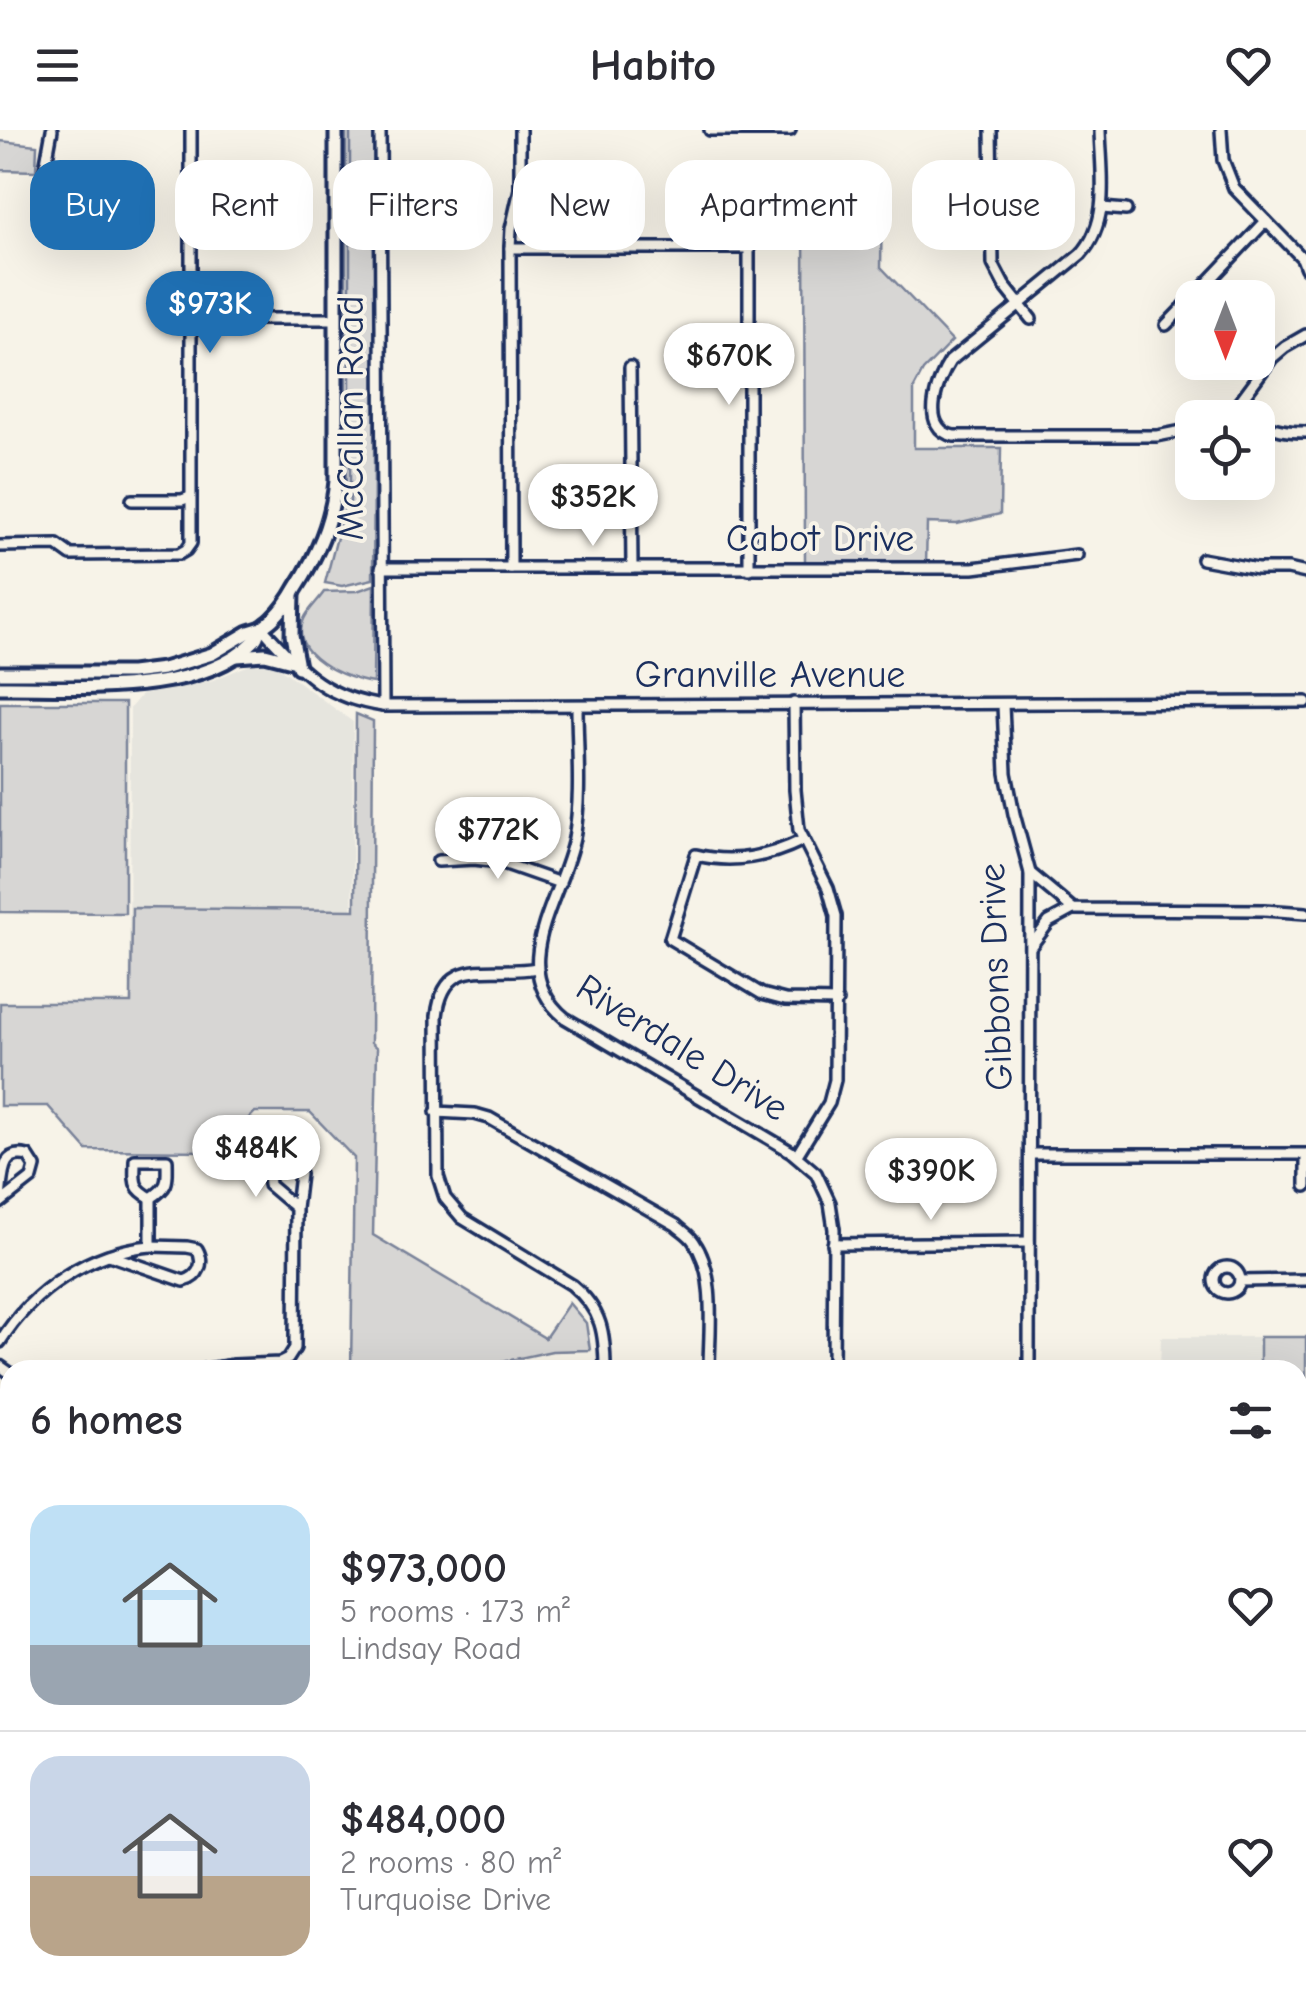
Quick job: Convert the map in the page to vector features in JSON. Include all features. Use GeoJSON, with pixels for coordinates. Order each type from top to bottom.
{"type":"FeatureCollection","features":[{"type":"Feature","properties":{"kind":"main road"},"geometry":{"type":"LineString","coordinates":[[0,673],[131,673],[163,669],[212,654],[262,628],[293,594],[316,555],[333,508],[336,481],[336,130]]}},
{"type":"Feature","properties":{"kind":"main road"},"geometry":{"type":"LineString","coordinates":[[0,687],[165,682],[244,654],[265,654],[295,664],[293,594]]}},
{"type":"Feature","properties":{"kind":"main road"},"geometry":{"type":"LineString","coordinates":[[232,658],[255,641],[262,628]]}},
{"type":"Feature","properties":{"kind":"street"},"geometry":{"type":"LineString","coordinates":[[47,160],[52,130]]}},
{"type":"Feature","properties":{"kind":"street"},"geometry":{"type":"LineString","coordinates":[[0,546],[57,545],[71,555],[179,554],[192,543],[191,130]]}},
{"type":"Feature","properties":{"kind":"street","name":"McCallan Road"},"geometry":{"type":"LineString","coordinates":[[380,130],[383,706]]}},
{"type":"Feature","properties":{"kind":"street"},"geometry":{"type":"LineString","coordinates":[[511,568],[510,230],[520,188],[520,130]]}},
{"type":"Feature","properties":{"kind":"street"},"geometry":{"type":"LineString","coordinates":[[710,130],[790,130]]}},
{"type":"Feature","properties":{"kind":"street"},"geometry":{"type":"LineString","coordinates":[[990,130],[991,160]]}},
{"type":"Feature","properties":{"kind":"street"},"geometry":{"type":"LineString","coordinates":[[1100,130],[1102,208],[1097,230],[1088,246],[959,351],[943,372],[936,393],[936,424],[942,432],[954,436],[1175,433]]}},
{"type":"Feature","properties":{"kind":"street"},"geometry":{"type":"LineString","coordinates":[[1221,130],[1223,160],[1230,181],[1305,261]]}},
{"type":"Feature","properties":{"kind":"street"},"geometry":{"type":"LineString","coordinates":[[1102,208],[1126,210]]}},
{"type":"Feature","properties":{"kind":"street"},"geometry":{"type":"LineString","coordinates":[[1210,280],[1266,222]]}},
{"type":"Feature","properties":{"kind":"street"},"geometry":{"type":"LineString","coordinates":[[510,248],[749,248],[749,568]]}},
{"type":"Feature","properties":{"kind":"street"},"geometry":{"type":"LineString","coordinates":[[994,250],[994,264],[1004,285],[1031,318]]}},
{"type":"Feature","properties":{"kind":"street"},"geometry":{"type":"LineString","coordinates":[[1166,325],[1175,316]]}},
{"type":"Feature","properties":{"kind":"street"},"geometry":{"type":"LineString","coordinates":[[191,319],[335,319]]}},
{"type":"Feature","properties":{"kind":"street"},"geometry":{"type":"LineString","coordinates":[[1241,400],[1272,358],[1306,336]]}},
{"type":"Feature","properties":{"kind":"street"},"geometry":{"type":"LineString","coordinates":[[630,367],[632,568]]}},
{"type":"Feature","properties":{"kind":"street"},"geometry":{"type":"LineString","coordinates":[[1275,428],[1306,432]]}},
{"type":"Feature","properties":{"kind":"street"},"geometry":{"type":"LineString","coordinates":[[132,500],[190,497]]}},
{"type":"Feature","properties":{"kind":"street","name":"Cabot Drive"},"geometry":{"type":"LineString","coordinates":[[382,568],[973,568],[1077,554]]}},
{"type":"Feature","properties":{"kind":"street"},"geometry":{"type":"LineString","coordinates":[[1202,560],[1306,574]]}},
{"type":"Feature","properties":{"kind":"street","name":"Granville Avenue"},"geometry":{"type":"LineString","coordinates":[[262,628],[295,664],[332,692],[383,706],[1306,702]]}},
{"type":"Feature","properties":{"kind":"street"},"geometry":{"type":"LineString","coordinates":[[794,703],[799,830],[828,888],[836,916],[837,1069],[829,1103],[797,1156]]}},
{"type":"Feature","properties":{"kind":"street","name":"Gibbons Drive"},"geometry":{"type":"LineString","coordinates":[[1003,705],[1006,773],[1030,873],[1029,1360]]}},
{"type":"Feature","properties":{"kind":"street","name":"Riverdale Drive"},"geometry":{"type":"LineString","coordinates":[[577,706],[574,838],[538,944],[537,968],[542,989],[565,1018],[797,1156],[816,1173],[827,1194],[832,1217],[832,1360]]}},
{"type":"Feature","properties":{"kind":"street"},"geometry":{"type":"LineString","coordinates":[[803,840],[757,857],[696,855],[670,939],[762,994],[785,1000],[836,1001]]}},
{"type":"Feature","properties":{"kind":"street"},"geometry":{"type":"LineString","coordinates":[[438,861],[500,862],[560,884]]}},
{"type":"Feature","properties":{"kind":"street"},"geometry":{"type":"LineString","coordinates":[[1030,873],[1073,909]]}},
{"type":"Feature","properties":{"kind":"street"},"geometry":{"type":"LineString","coordinates":[[1029,951],[1048,922],[1073,909],[1306,913]]}},
{"type":"Feature","properties":{"kind":"street"},"geometry":{"type":"LineString","coordinates":[[537,968],[459,974],[445,984],[437,1016],[438,1176],[445,1198],[462,1218],[572,1285],[588,1299],[602,1327],[605,1360]]}},
{"type":"Feature","properties":{"kind":"street"},"geometry":{"type":"LineString","coordinates":[[436,1112],[489,1118],[689,1236],[707,1271],[708,1360]]}},
{"type":"Feature","properties":{"kind":"street"},"geometry":{"type":"LineString","coordinates":[[1030,1154],[1306,1154],[1306,1186]]}},
{"type":"Feature","properties":{"kind":"street"},"geometry":{"type":"LineString","coordinates":[[28,1156],[35,1168],[32,1178],[0,1200],[7,1159],[28,1156]]}},
{"type":"Feature","properties":{"kind":"street"},"geometry":{"type":"LineString","coordinates":[[135,1160],[167,1160],[167,1183],[163,1191],[151,1198],[134,1184],[135,1160]]}},
{"type":"Feature","properties":{"kind":"street"},"geometry":{"type":"LineString","coordinates":[[284,1360],[295,1348],[296,1208],[300,1174],[292,1162],[278,1162],[268,1171],[269,1185],[296,1208]]}},
{"type":"Feature","properties":{"kind":"street"},"geometry":{"type":"LineString","coordinates":[[151,1198],[151,1246]]}},
{"type":"Feature","properties":{"kind":"street"},"geometry":{"type":"LineString","coordinates":[[834,1244],[1029,1242]]}},
{"type":"Feature","properties":{"kind":"street"},"geometry":{"type":"LineString","coordinates":[[0,1342],[36,1298],[59,1280],[108,1255],[151,1246],[188,1247],[197,1249],[201,1257],[199,1271],[184,1281],[108,1255]]}},
{"type":"Feature","properties":{"kind":"street"},"geometry":{"type":"LineString","coordinates":[[1240,1281],[1306,1280]]}},
{"type":"Feature","properties":{"kind":"shaded area"},"geometry":{"type":"Polygon","coordinates":[[[346,130],[377,130],[377,160],[346,160],[346,130]]]}},
{"type":"Feature","properties":{"kind":"shaded area"},"geometry":{"type":"Polygon","coordinates":[[[0,141],[37,145],[36,160],[30,160],[30,171],[0,170],[0,141]]]}},
{"type":"Feature","properties":{"kind":"shaded area"},"geometry":{"type":"Polygon","coordinates":[[[346,250],[376,250],[373,579],[342,586],[325,583],[346,503],[346,250]]]}},
{"type":"Feature","properties":{"kind":"shaded area"},"geometry":{"type":"Polygon","coordinates":[[[804,250],[881,250],[881,267],[952,341],[923,371],[914,388],[914,448],[1001,448],[1000,514],[957,524],[927,523],[926,565],[805,563],[804,250]]]}},
{"type":"Feature","properties":{"kind":"shaded area"},"geometry":{"type":"Polygon","coordinates":[[[374,585],[373,683],[322,663],[304,644],[301,632],[306,616],[324,592],[357,591],[374,585]]]}},
{"type":"Feature","properties":{"kind":"shaded area"},"geometry":{"type":"Polygon","coordinates":[[[266,658],[353,722],[351,1155],[311,1114],[255,1113],[215,1152],[87,1152],[48,1106],[0,1106],[0,1002],[129,1002],[130,708],[141,695],[213,680],[266,658]]]}},
{"type":"Feature","properties":{"kind":"shaded area"},"geometry":{"type":"Polygon","coordinates":[[[0,703],[125,703],[125,913],[0,912],[0,703]]]}},
{"type":"Feature","properties":{"kind":"shaded area"},"geometry":{"type":"Polygon","coordinates":[[[356,714],[373,721],[371,1043],[377,1048],[373,1235],[545,1338],[569,1303],[586,1323],[590,1350],[552,1351],[511,1360],[351,1360],[354,1158],[310,1112],[255,1112],[215,1151],[87,1150],[48,1106],[0,1106],[0,1003],[131,1003],[132,908],[355,910],[356,714]]]}},
{"type":"Feature","properties":{"kind":"shaded area"},"geometry":{"type":"Polygon","coordinates":[[[1161,1337],[1260,1337],[1260,1360],[1160,1360],[1161,1337]]]}},
{"type":"Feature","properties":{"kind":"shaded area"},"geometry":{"type":"Polygon","coordinates":[[[1260,1337],[1306,1337],[1306,1360],[1260,1360],[1260,1337]]]}},
{"type":"Feature","properties":{"kind":"waterway"},"geometry":{"type":"LineString","coordinates":[[350,130],[350,533]]}}]}
